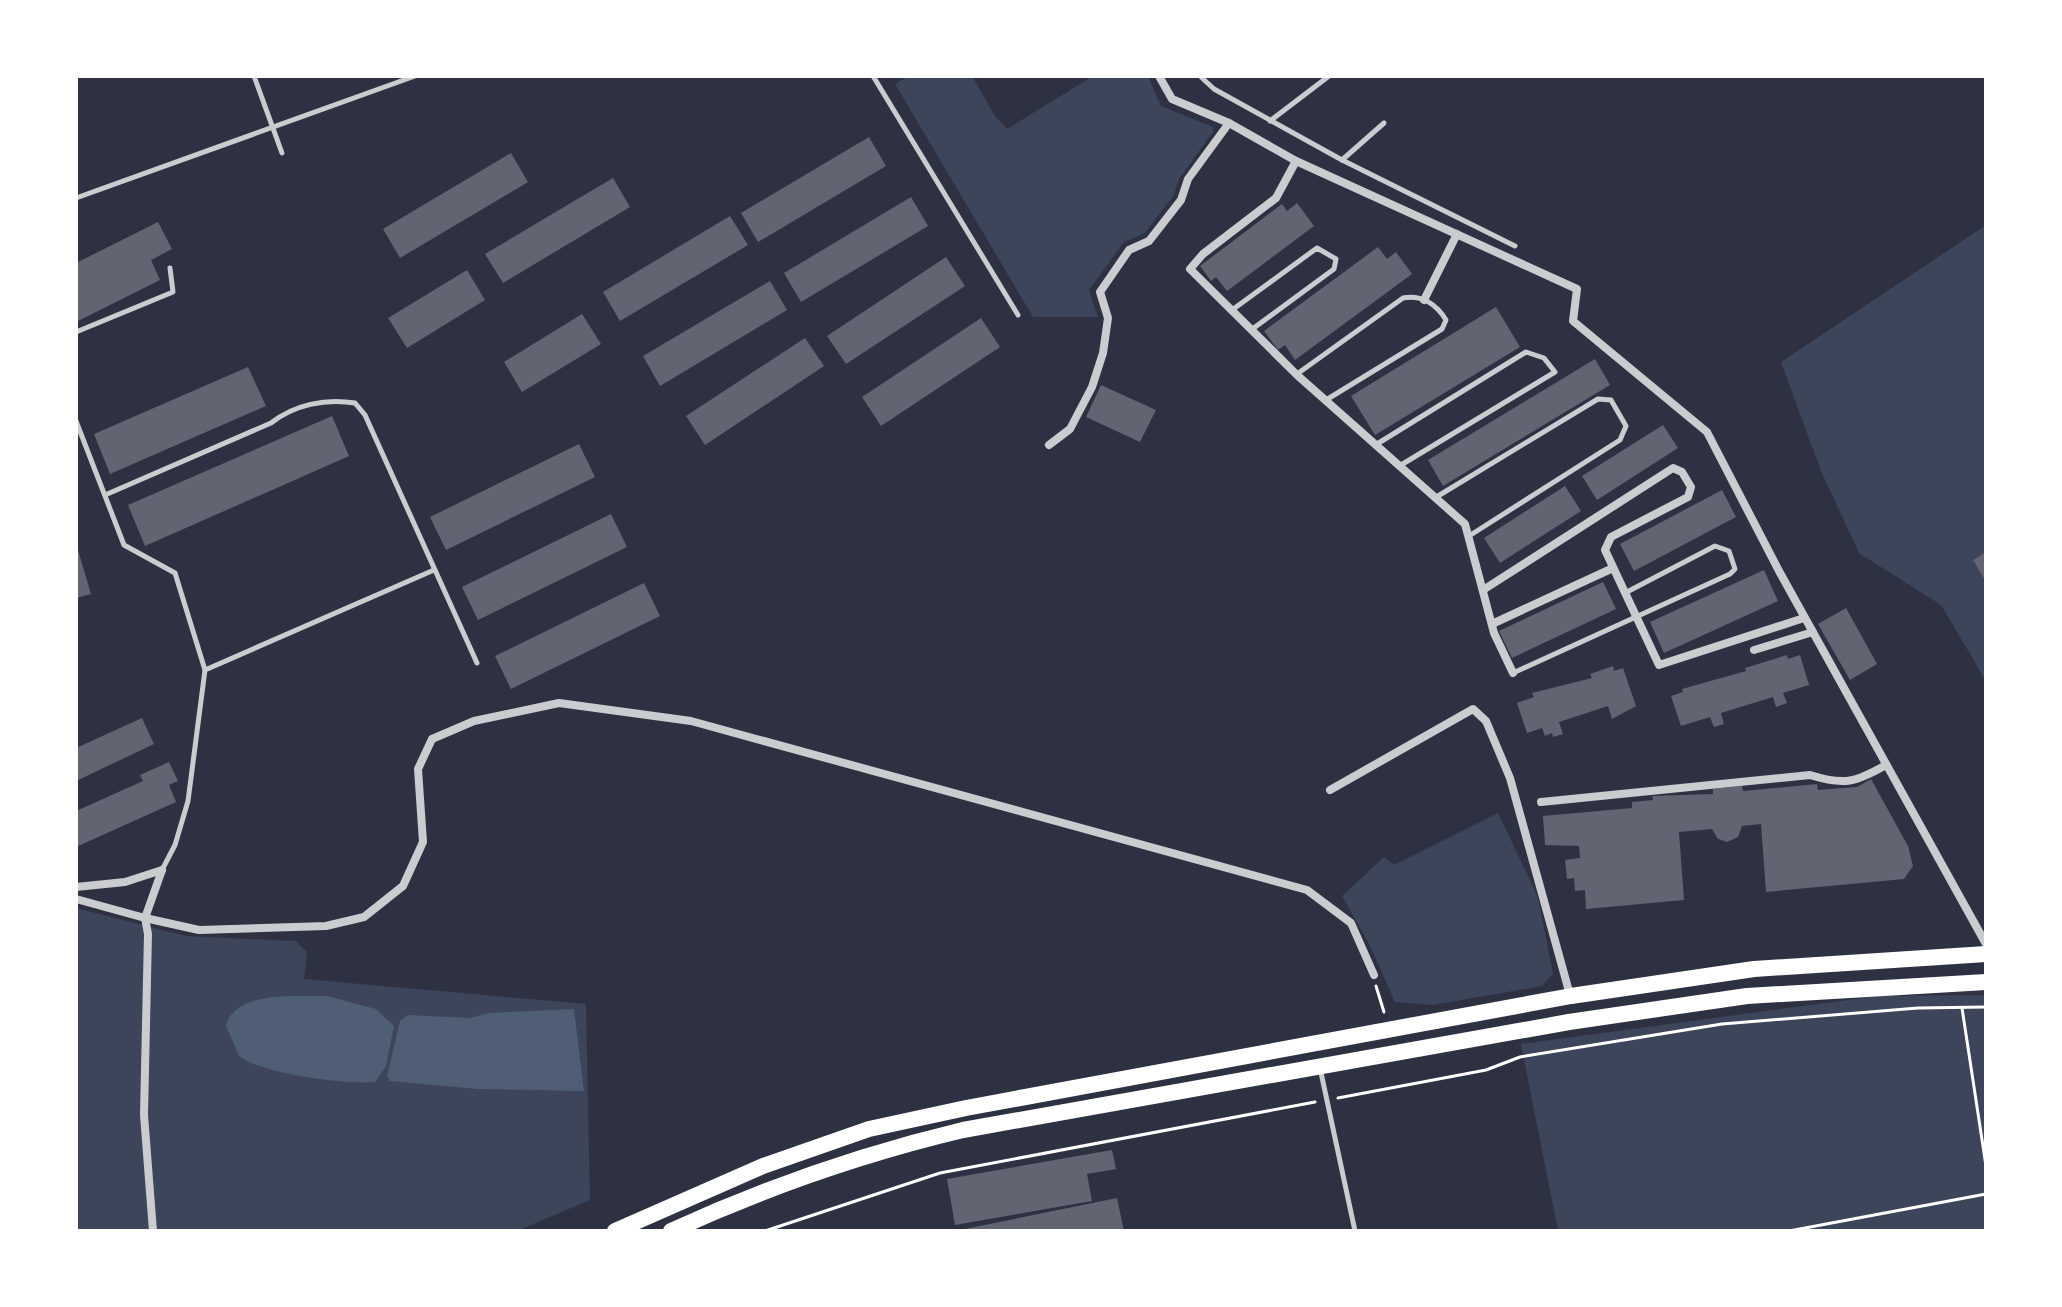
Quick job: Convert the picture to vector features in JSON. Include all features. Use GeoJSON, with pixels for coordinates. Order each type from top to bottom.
{"type":"FeatureCollection","features":[{"type":"Feature","properties":{"kind":"main road"},"geometry":{"type":"LineString","coordinates":[[615,1231],[763,1166],[869,1129],[966,1108],[1571,996],[1754,969],[1986,954]]}},
{"type":"Feature","properties":{"kind":"main road"},"geometry":{"type":"LineString","coordinates":[[671,1231],[773,1188],[880,1150],[963,1130],[1569,1022],[1747,996],[1986,982]]}},
{"type":"Feature","properties":{"kind":"street"},"geometry":{"type":"LineString","coordinates":[[1159,76],[1172,99],[1229,123],[1296,161],[1577,289],[1573,321],[1707,432],[1804,618],[1986,944]]}},
{"type":"Feature","properties":{"kind":"street"},"geometry":{"type":"LineString","coordinates":[[1049,445],[1070,429],[1092,387],[1103,353],[1108,318],[1100,292],[1129,250],[1149,241],[1181,200],[1188,179],[1229,123]]}},
{"type":"Feature","properties":{"kind":"street"},"geometry":{"type":"LineString","coordinates":[[1296,161],[1276,198],[1203,254],[1190,269],[1297,375],[1438,496],[1465,524],[1492,624],[1513,673]]}},
{"type":"Feature","properties":{"kind":"street"},"geometry":{"type":"LineString","coordinates":[[1424,300],[1457,234]]}},
{"type":"Feature","properties":{"kind":"street"},"geometry":{"type":"LineString","coordinates":[[1483,590],[1673,468],[1679,468],[1691,492],[1611,537],[1605,550],[1659,665],[1804,618]]}},
{"type":"Feature","properties":{"kind":"street"},"geometry":{"type":"LineString","coordinates":[[1492,624],[1613,568]]}},
{"type":"Feature","properties":{"kind":"street"},"geometry":{"type":"LineString","coordinates":[[1769,630],[1772,644]]}},
{"type":"Feature","properties":{"kind":"street"},"geometry":{"type":"LineString","coordinates":[[1754,650],[1813,632]]}},
{"type":"Feature","properties":{"kind":"street"},"geometry":{"type":"LineString","coordinates":[[76,899],[199,930],[326,926],[364,917],[403,886],[423,842],[418,769],[432,739],[474,721],[559,703],[691,721],[1307,890],[1351,923],[1374,975]]}},
{"type":"Feature","properties":{"kind":"street"},"geometry":{"type":"LineString","coordinates":[[1330,790],[1473,709],[1486,721],[1510,778],[1571,996]]}},
{"type":"Feature","properties":{"kind":"street"},"geometry":{"type":"LineString","coordinates":[[1541,802],[1810,775],[1833,782],[1857,781],[1886,765]]}},
{"type":"Feature","properties":{"kind":"street"},"geometry":{"type":"LineString","coordinates":[[76,887],[125,882],[162,870]]}},
{"type":"Feature","properties":{"kind":"street"},"geometry":{"type":"LineString","coordinates":[[153,1231],[144,1115],[148,934],[145,918],[162,870]]}},
{"type":"Feature","properties":{"kind":"lane"},"geometry":{"type":"LineString","coordinates":[[254,76],[282,153]]}},
{"type":"Feature","properties":{"kind":"lane"},"geometry":{"type":"LineString","coordinates":[[76,198],[415,76]]}},
{"type":"Feature","properties":{"kind":"lane"},"geometry":{"type":"LineString","coordinates":[[873,76],[1018,315]]}},
{"type":"Feature","properties":{"kind":"lane"},"geometry":{"type":"LineString","coordinates":[[1200,76],[1214,89],[1342,160],[1515,246]]}},
{"type":"Feature","properties":{"kind":"lane"},"geometry":{"type":"LineString","coordinates":[[1270,121],[1329,76]]}},
{"type":"Feature","properties":{"kind":"lane"},"geometry":{"type":"LineString","coordinates":[[1342,160],[1384,123]]}},
{"type":"Feature","properties":{"kind":"lane"},"geometry":{"type":"LineString","coordinates":[[1232,310],[1317,248],[1336,259],[1334,269],[1251,330]]}},
{"type":"Feature","properties":{"kind":"lane"},"geometry":{"type":"LineString","coordinates":[[76,332],[173,292],[170,268]]}},
{"type":"Feature","properties":{"kind":"lane"},"geometry":{"type":"LineString","coordinates":[[1297,375],[1403,298],[1424,300],[1441,311],[1446,320],[1442,329],[1326,400]]}},
{"type":"Feature","properties":{"kind":"lane"},"geometry":{"type":"LineString","coordinates":[[1377,444],[1526,352],[1549,362],[1555,372],[1401,465]]}},
{"type":"Feature","properties":{"kind":"lane"},"geometry":{"type":"LineString","coordinates":[[1438,496],[1598,399],[1611,400],[1626,426],[1620,440],[1469,536]]}},
{"type":"Feature","properties":{"kind":"lane"},"geometry":{"type":"LineString","coordinates":[[105,495],[271,423],[288,410],[336,400],[355,403],[365,415],[477,663]]}},
{"type":"Feature","properties":{"kind":"lane"},"geometry":{"type":"LineString","coordinates":[[76,421],[124,545],[175,573],[205,670],[203,706],[188,801],[175,845],[162,870]]}},
{"type":"Feature","properties":{"kind":"lane"},"geometry":{"type":"LineString","coordinates":[[1513,673],[1730,574],[1735,569],[1735,562],[1729,551],[1715,546],[1625,593]]}},
{"type":"Feature","properties":{"kind":"lane"},"geometry":{"type":"LineString","coordinates":[[205,670],[434,570]]}},
{"type":"Feature","properties":{"kind":"lane"},"geometry":{"type":"LineString","coordinates":[[1320,1066],[1355,1231]]}},
{"type":"Feature","properties":{"kind":"path"},"geometry":{"type":"LineString","coordinates":[[1374,975],[1382,1012]]}},
{"type":"Feature","properties":{"kind":"path"},"geometry":{"type":"LineString","coordinates":[[1962,1007],[1986,1166]]}},
{"type":"Feature","properties":{"kind":"path"},"geometry":{"type":"LineString","coordinates":[[765,1231],[940,1173],[1486,1070],[1520,1057],[1722,1024],[1986,1007]]}},
{"type":"Feature","properties":{"kind":"path"},"geometry":{"type":"LineString","coordinates":[[1789,1231],[1986,1194]]}},
{"type":"Feature","properties":{"kind":"shaded area"},"geometry":{"type":"Polygon","coordinates":[[[908,76],[972,76],[995,116],[1007,129],[1093,76],[1148,76],[1161,106],[1213,127],[1213,132],[1179,179],[1174,195],[1145,233],[1124,242],[1089,290],[1098,317],[1033,317],[895,84],[908,76]]]}},
{"type":"Feature","properties":{"kind":"shaded area"},"geometry":{"type":"Polygon","coordinates":[[[1986,225],[1986,681],[1941,605],[1859,553],[1821,471],[1781,362],[1986,225]]]}},
{"type":"Feature","properties":{"kind":"shaded area"},"geometry":{"type":"Polygon","coordinates":[[[1498,813],[1538,897],[1553,974],[1542,986],[1433,1005],[1395,1002],[1369,944],[1342,896],[1384,857],[1394,865],[1498,813]]]}},
{"type":"Feature","properties":{"kind":"shaded area"},"geometry":{"type":"Polygon","coordinates":[[[76,908],[186,936],[296,941],[307,952],[304,979],[586,1004],[590,1200],[517,1231],[76,1231],[76,908]]]}},
{"type":"Feature","properties":{"kind":"shaded area"},"geometry":{"type":"Polygon","coordinates":[[[1986,995],[1986,1231],[1558,1231],[1521,1044],[1877,996],[1986,995]]]}},
{"type":"Feature","properties":{"kind":"shaded area"},"geometry":{"type":"Polygon","coordinates":[[[285,996],[327,996],[376,1009],[394,1026],[386,1066],[375,1082],[304,1077],[265,1068],[239,1056],[226,1026],[231,1014],[241,1006],[285,996]]]}},
{"type":"Feature","properties":{"kind":"shaded area"},"geometry":{"type":"Polygon","coordinates":[[[574,1009],[584,1091],[478,1089],[390,1081],[387,1076],[400,1021],[408,1015],[470,1018],[489,1013],[574,1009]]]}},
{"type":"Feature","properties":{"kind":"building"},"geometry":{"type":"Polygon","coordinates":[[[869,137],[886,166],[758,242],[741,213],[869,137]]]}},
{"type":"Feature","properties":{"kind":"building"},"geometry":{"type":"Polygon","coordinates":[[[511,153],[528,182],[400,258],[383,229],[511,153]]]}},
{"type":"Feature","properties":{"kind":"building"},"geometry":{"type":"Polygon","coordinates":[[[613,178],[630,207],[503,283],[485,254],[613,178]]]}},
{"type":"Feature","properties":{"kind":"building"},"geometry":{"type":"Polygon","coordinates":[[[911,197],[928,226],[801,302],[784,273],[911,197]]]}},
{"type":"Feature","properties":{"kind":"building"},"geometry":{"type":"Polygon","coordinates":[[[1297,203],[1314,226],[1227,291],[1216,277],[1211,281],[1200,266],[1282,204],[1287,211],[1297,203]]]}},
{"type":"Feature","properties":{"kind":"building"},"geometry":{"type":"Polygon","coordinates":[[[730,216],[748,245],[620,321],[603,292],[730,216]]]}},
{"type":"Feature","properties":{"kind":"building"},"geometry":{"type":"Polygon","coordinates":[[[158,222],[172,249],[151,260],[160,280],[76,322],[76,263],[158,222]]]}},
{"type":"Feature","properties":{"kind":"building"},"geometry":{"type":"Polygon","coordinates":[[[1378,247],[1387,259],[1396,252],[1412,274],[1295,360],[1285,345],[1278,350],[1264,331],[1378,247]]]}},
{"type":"Feature","properties":{"kind":"building"},"geometry":{"type":"Polygon","coordinates":[[[946,257],[965,286],[846,364],[827,336],[946,257]]]}},
{"type":"Feature","properties":{"kind":"building"},"geometry":{"type":"Polygon","coordinates":[[[467,270],[485,300],[407,348],[388,318],[467,270]]]}},
{"type":"Feature","properties":{"kind":"building"},"geometry":{"type":"Polygon","coordinates":[[[770,281],[787,310],[660,386],[643,356],[770,281]]]}},
{"type":"Feature","properties":{"kind":"building"},"geometry":{"type":"Polygon","coordinates":[[[1496,307],[1520,347],[1375,435],[1351,396],[1496,307]]]}},
{"type":"Feature","properties":{"kind":"building"},"geometry":{"type":"Polygon","coordinates":[[[582,314],[601,344],[522,392],[504,362],[582,314]]]}},
{"type":"Feature","properties":{"kind":"building"},"geometry":{"type":"Polygon","coordinates":[[[981,318],[1000,347],[881,426],[862,397],[981,318]]]}},
{"type":"Feature","properties":{"kind":"building"},"geometry":{"type":"Polygon","coordinates":[[[805,338],[824,366],[705,445],[686,416],[805,338]]]}},
{"type":"Feature","properties":{"kind":"building"},"geometry":{"type":"Polygon","coordinates":[[[1595,359],[1610,385],[1443,486],[1428,460],[1595,359]]]}},
{"type":"Feature","properties":{"kind":"building"},"geometry":{"type":"Polygon","coordinates":[[[248,367],[266,406],[110,474],[94,434],[248,367]]]}},
{"type":"Feature","properties":{"kind":"building"},"geometry":{"type":"Polygon","coordinates":[[[1101,385],[1156,410],[1140,442],[1086,417],[1101,385]]]}},
{"type":"Feature","properties":{"kind":"building"},"geometry":{"type":"Polygon","coordinates":[[[332,416],[349,456],[145,546],[128,505],[332,416]]]}},
{"type":"Feature","properties":{"kind":"building"},"geometry":{"type":"Polygon","coordinates":[[[1663,425],[1678,448],[1597,500],[1582,476],[1663,425]]]}},
{"type":"Feature","properties":{"kind":"building"},"geometry":{"type":"Polygon","coordinates":[[[579,444],[595,477],[446,550],[430,517],[579,444]]]}},
{"type":"Feature","properties":{"kind":"building"},"geometry":{"type":"Polygon","coordinates":[[[1565,486],[1581,511],[1500,563],[1484,538],[1565,486]]]}},
{"type":"Feature","properties":{"kind":"building"},"geometry":{"type":"Polygon","coordinates":[[[1722,490],[1736,517],[1634,571],[1620,544],[1722,490]]]}},
{"type":"Feature","properties":{"kind":"building"},"geometry":{"type":"Polygon","coordinates":[[[611,514],[627,547],[478,620],[462,587],[611,514]]]}},
{"type":"Feature","properties":{"kind":"building"},"geometry":{"type":"Polygon","coordinates":[[[76,543],[91,594],[76,598],[76,543]]]}},
{"type":"Feature","properties":{"kind":"building"},"geometry":{"type":"Polygon","coordinates":[[[1986,552],[1986,582],[1973,560],[1986,552]]]}},
{"type":"Feature","properties":{"kind":"building"},"geometry":{"type":"Polygon","coordinates":[[[1764,570],[1778,601],[1664,653],[1650,622],[1764,570]]]}},
{"type":"Feature","properties":{"kind":"building"},"geometry":{"type":"Polygon","coordinates":[[[1603,582],[1616,609],[1512,658],[1499,631],[1603,582]]]}},
{"type":"Feature","properties":{"kind":"building"},"geometry":{"type":"Polygon","coordinates":[[[644,583],[660,616],[511,689],[495,656],[644,583]]]}},
{"type":"Feature","properties":{"kind":"building"},"geometry":{"type":"Polygon","coordinates":[[[1846,608],[1877,664],[1850,680],[1818,624],[1846,608]]]}},
{"type":"Feature","properties":{"kind":"building"},"geometry":{"type":"Polygon","coordinates":[[[1787,655],[1788,659],[1800,655],[1809,685],[1783,693],[1787,703],[1776,707],[1773,697],[1721,713],[1724,724],[1714,727],[1710,717],[1681,726],[1671,696],[1683,692],[1682,689],[1746,671],[1745,668],[1787,655]]]}},
{"type":"Feature","properties":{"kind":"building"},"geometry":{"type":"Polygon","coordinates":[[[1613,666],[1614,671],[1623,668],[1636,706],[1612,719],[1608,706],[1559,722],[1563,734],[1553,737],[1552,733],[1545,736],[1542,728],[1527,733],[1517,703],[1534,697],[1532,693],[1592,678],[1590,674],[1613,666]]]}},
{"type":"Feature","properties":{"kind":"building"},"geometry":{"type":"Polygon","coordinates":[[[142,718],[154,744],[76,781],[76,748],[142,718]]]}},
{"type":"Feature","properties":{"kind":"building"},"geometry":{"type":"Polygon","coordinates":[[[169,762],[178,781],[169,785],[176,802],[76,847],[76,811],[143,781],[140,775],[169,762]]]}},
{"type":"Feature","properties":{"kind":"building"},"geometry":{"type":"Polygon","coordinates":[[[1871,779],[1908,846],[1913,866],[1904,879],[1766,892],[1761,824],[1742,826],[1738,837],[1727,842],[1718,839],[1712,829],[1679,832],[1684,900],[1586,909],[1585,890],[1575,891],[1574,878],[1567,879],[1565,860],[1580,858],[1579,846],[1545,845],[1543,816],[1632,808],[1632,802],[1653,800],[1652,796],[1713,794],[1713,789],[1742,786],[1743,791],[1817,784],[1818,790],[1857,787],[1871,779]]]}},
{"type":"Feature","properties":{"kind":"building"},"geometry":{"type":"Polygon","coordinates":[[[1112,1150],[1116,1169],[1087,1174],[1092,1201],[955,1225],[947,1179],[1112,1150]]]}},
{"type":"Feature","properties":{"kind":"building"},"geometry":{"type":"Polygon","coordinates":[[[1117,1198],[1124,1231],[960,1230],[1117,1198]]]}}]}
